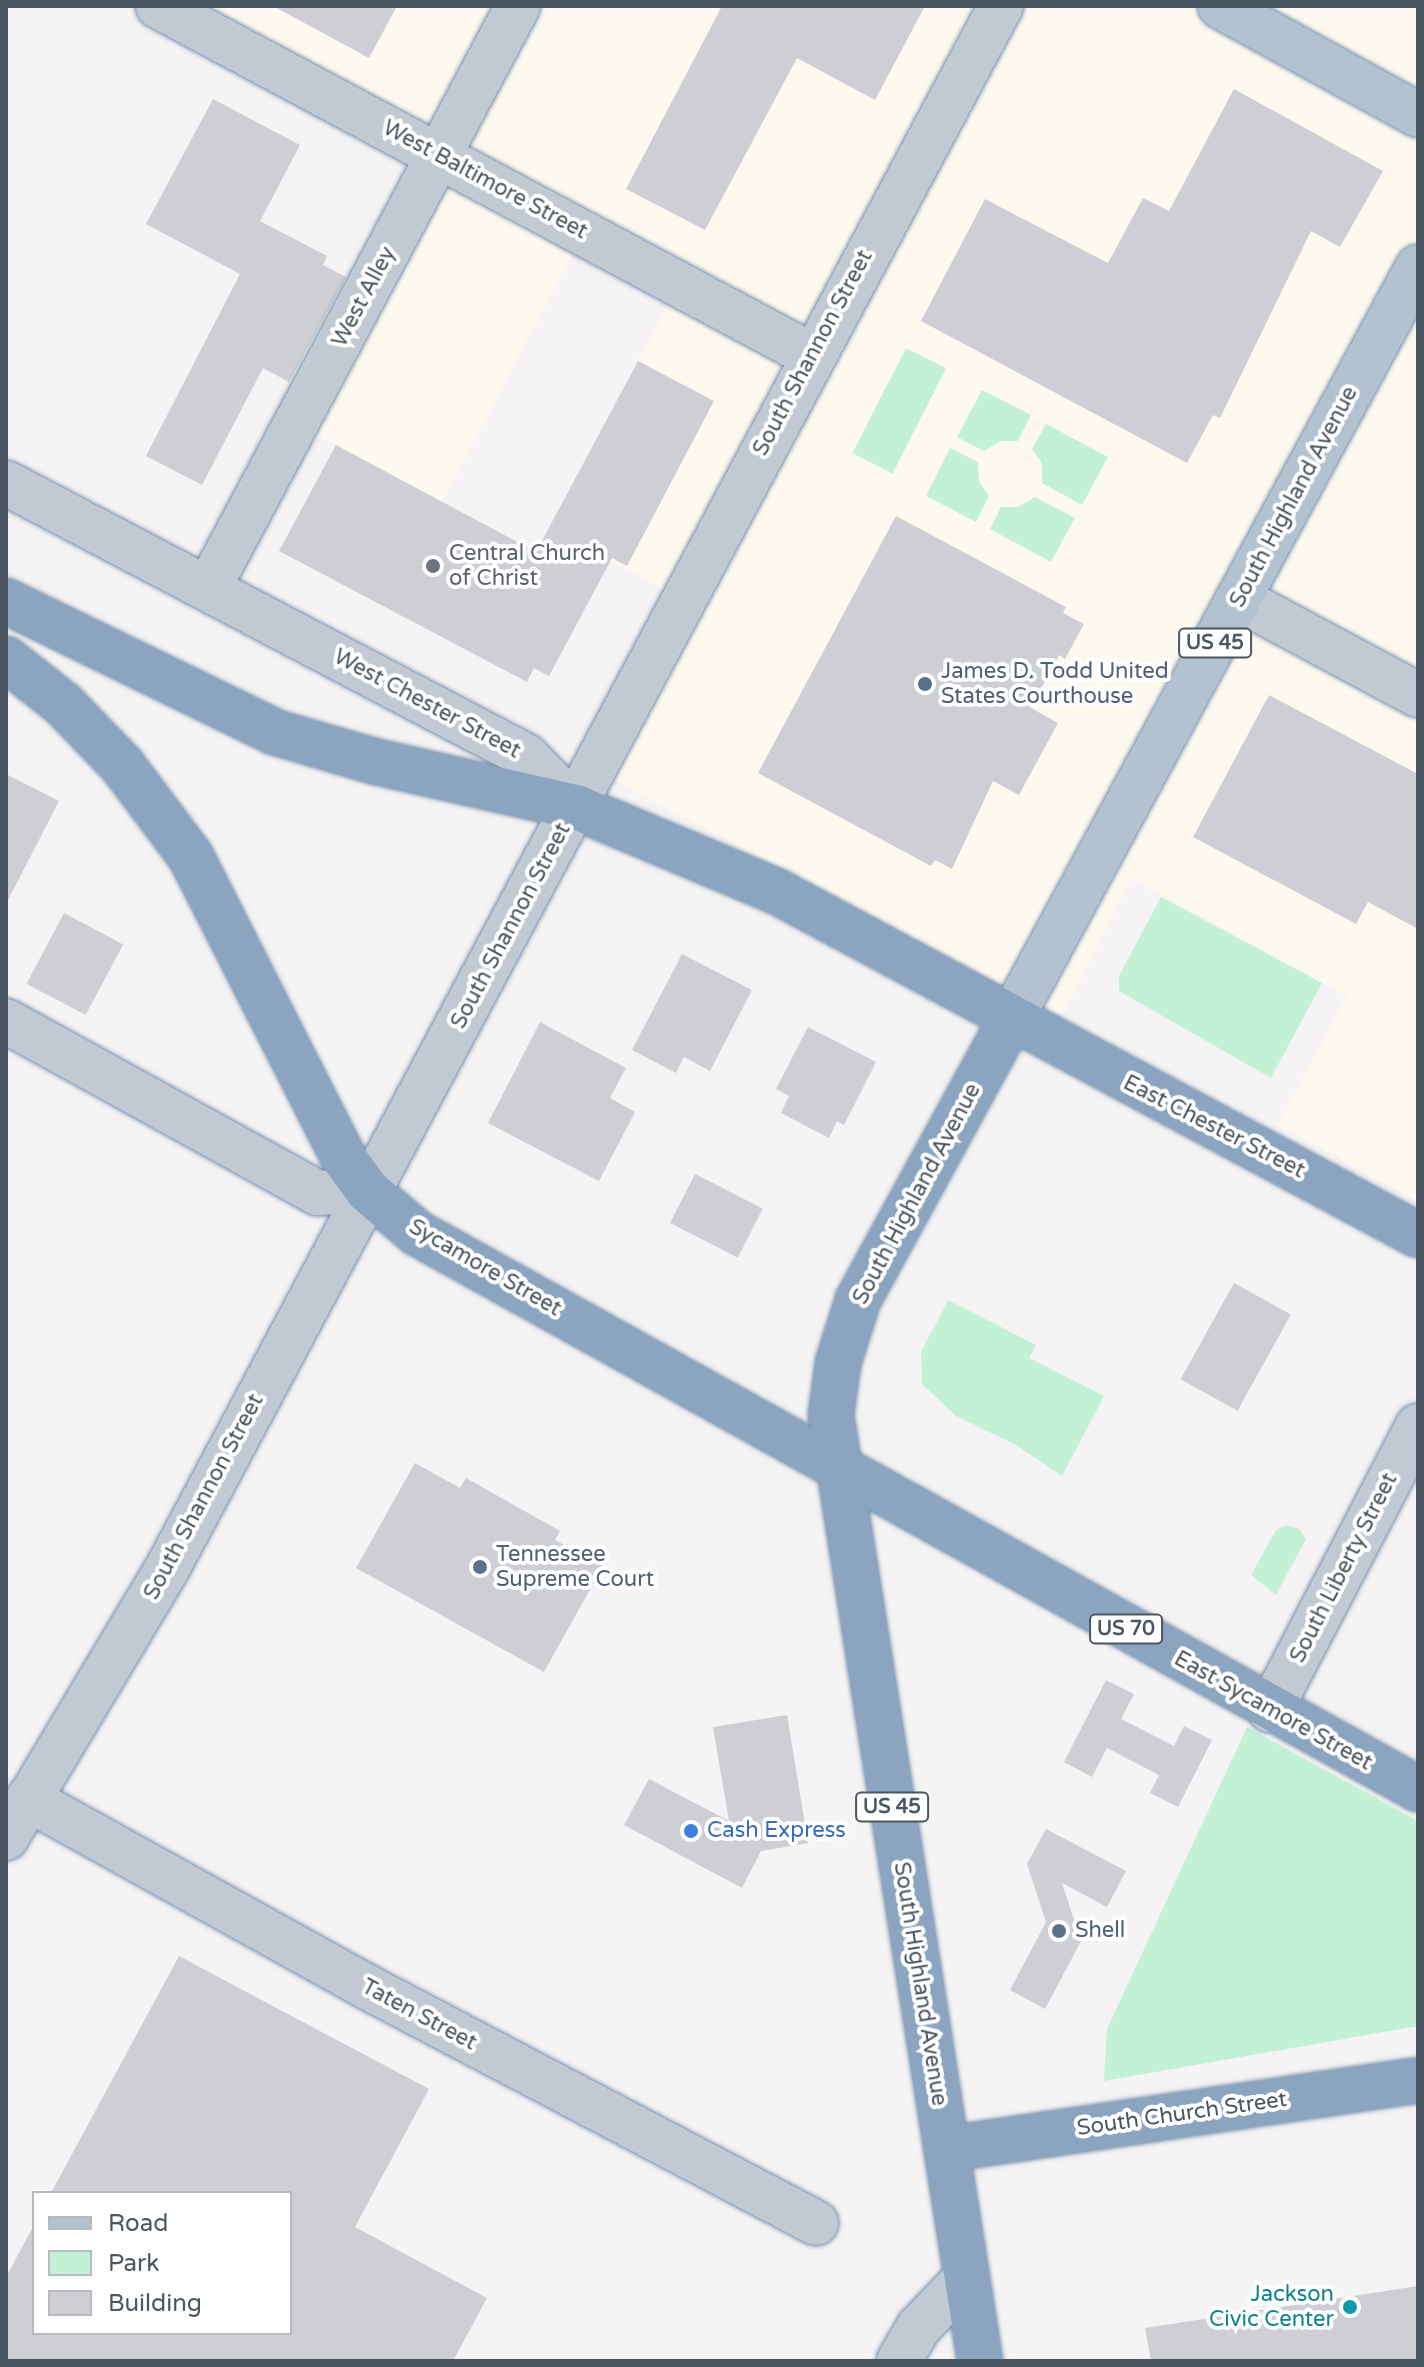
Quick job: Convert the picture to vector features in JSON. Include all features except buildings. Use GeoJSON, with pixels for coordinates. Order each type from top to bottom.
{"type":"FeatureCollection","features":[{"type":"Feature","properties":{"kind":"highway"},"geometry":{"type":"LineString","coordinates":[[6,601],[274,732],[373,761],[576,807]]}},
{"type":"Feature","properties":{"kind":"highway","name":"Sycamore Street"},"geometry":{"type":"LineString","coordinates":[[6,659],[63,704],[122,765],[191,857],[242,950],[315,1106],[368,1191],[417,1233],[837,1465]]}},
{"type":"Feature","properties":{"kind":"highway","name":"West Chester Street"},"geometry":{"type":"LineString","coordinates":[[576,807],[778,892],[1011,1019]]}},
{"type":"Feature","properties":{"kind":"highway","name":"East Chester Street"},"geometry":{"type":"LineString","coordinates":[[1011,1019],[1418,1235]]}},
{"type":"Feature","properties":{"kind":"highway","name":"South Highland Avenue"},"geometry":{"type":"LineString","coordinates":[[980,2361],[831,1415],[838,1363],[858,1300],[1011,1019]]}},
{"type":"Feature","properties":{"kind":"highway","name":"East Sycamore Street"},"geometry":{"type":"LineString","coordinates":[[837,1465],[1270,1710],[1418,1789]]}},
{"type":"Feature","properties":{"kind":"highway","name":"South Church Street"},"geometry":{"type":"LineString","coordinates":[[947,2149],[1418,2080]]}},
{"type":"Feature","properties":{"kind":"main road"},"geometry":{"type":"LineString","coordinates":[[1220,6],[1418,115]]}},
{"type":"Feature","properties":{"kind":"main road","name":"South Highland Avenue"},"geometry":{"type":"LineString","coordinates":[[1011,1019],[1418,267]]}},
{"type":"Feature","properties":{"kind":"street","name":"West Baltimore Street"},"geometry":{"type":"LineString","coordinates":[[158,6],[811,355]]}},
{"type":"Feature","properties":{"kind":"street","name":"West Alley"},"geometry":{"type":"LineString","coordinates":[[209,587],[518,6]]}},
{"type":"Feature","properties":{"kind":"street","name":"South Shannon Street"},"geometry":{"type":"LineString","coordinates":[[6,1838],[167,1569],[576,807],[811,355],[1001,6]]}},
{"type":"Feature","properties":{"kind":"street","name":"West Chester Street"},"geometry":{"type":"LineString","coordinates":[[6,483],[526,756],[576,807]]}},
{"type":"Feature","properties":{"kind":"street"},"geometry":{"type":"LineString","coordinates":[[1239,599],[1418,695]]}},
{"type":"Feature","properties":{"kind":"street"},"geometry":{"type":"LineString","coordinates":[[6,1021],[318,1193],[368,1191]]}},
{"type":"Feature","properties":{"kind":"street","name":"South Liberty Street"},"geometry":{"type":"LineString","coordinates":[[1270,1710],[1418,1426]]}},
{"type":"Feature","properties":{"kind":"street","name":"Taten Street"},"geometry":{"type":"LineString","coordinates":[[28,1799],[369,1988],[816,2223]]}},
{"type":"Feature","properties":{"kind":"street"},"geometry":{"type":"LineString","coordinates":[[899,2361],[919,2327],[967,2277]]}},
{"type":"Feature","properties":{"kind":"shaded area"},"geometry":{"type":"Polygon","coordinates":[[[188,6],[1418,6],[1418,1201],[1278,1125],[1347,996],[1131,878],[1062,1015],[613,780],[689,603],[549,529],[684,274],[588,224],[442,502],[310,431],[451,145],[188,6]]]}},
{"type":"Feature","properties":{"kind":"green space"},"geometry":{"type":"Polygon","coordinates":[[[906,348],[946,368],[893,474],[852,453],[906,348]]]}},
{"type":"Feature","properties":{"kind":"green space"},"geometry":{"type":"Polygon","coordinates":[[[982,390],[1031,415],[1018,441],[1001,441],[984,451],[957,437],[982,390]]]}},
{"type":"Feature","properties":{"kind":"green space"},"geometry":{"type":"Polygon","coordinates":[[[1046,424],[1108,457],[1082,505],[1042,483],[1042,463],[1032,449],[1046,424]]]}},
{"type":"Feature","properties":{"kind":"green space"},"geometry":{"type":"Polygon","coordinates":[[[950,448],[978,462],[979,482],[989,496],[976,522],[926,496],[950,448]]]}},
{"type":"Feature","properties":{"kind":"green space"},"geometry":{"type":"Polygon","coordinates":[[[1035,497],[1075,518],[1051,562],[990,529],[1001,507],[1018,507],[1035,497]]]}},
{"type":"Feature","properties":{"kind":"green space"},"geometry":{"type":"Polygon","coordinates":[[[1161,897],[1322,983],[1271,1078],[1119,991],[1119,976],[1161,897]]]}},
{"type":"Feature","properties":{"kind":"green space"},"geometry":{"type":"Polygon","coordinates":[[[948,1300],[1036,1345],[1029,1358],[1104,1396],[1062,1476],[1016,1445],[956,1416],[922,1384],[921,1352],[948,1300]]]}},
{"type":"Feature","properties":{"kind":"green space"},"geometry":{"type":"Polygon","coordinates":[[[1287,1525],[1299,1529],[1306,1539],[1276,1595],[1251,1575],[1276,1530],[1287,1525]]]}},
{"type":"Feature","properties":{"kind":"green space"},"geometry":{"type":"Polygon","coordinates":[[[1247,1727],[1418,1821],[1418,2026],[1104,2081],[1107,2029],[1247,1727]]]}},
{"type":"Feature","properties":{"kind":"place","name":"Central Church of Christ"},"geometry":{"type":"Point","coordinates":[433,566]}},
{"type":"Feature","properties":{"kind":"place","name":"James D. Todd United States Courthouse"},"geometry":{"type":"Point","coordinates":[925,684]}},
{"type":"Feature","properties":{"kind":"place","name":"Tennessee Supreme Court"},"geometry":{"type":"Point","coordinates":[480,1567]}},
{"type":"Feature","properties":{"kind":"place","name":"Cash Express"},"geometry":{"type":"Point","coordinates":[691,1831]}},
{"type":"Feature","properties":{"kind":"place","name":"Shell"},"geometry":{"type":"Point","coordinates":[1059,1931]}},
{"type":"Feature","properties":{"kind":"place","name":"Jackson Civic Center"},"geometry":{"type":"Point","coordinates":[1350,2307]}}]}
